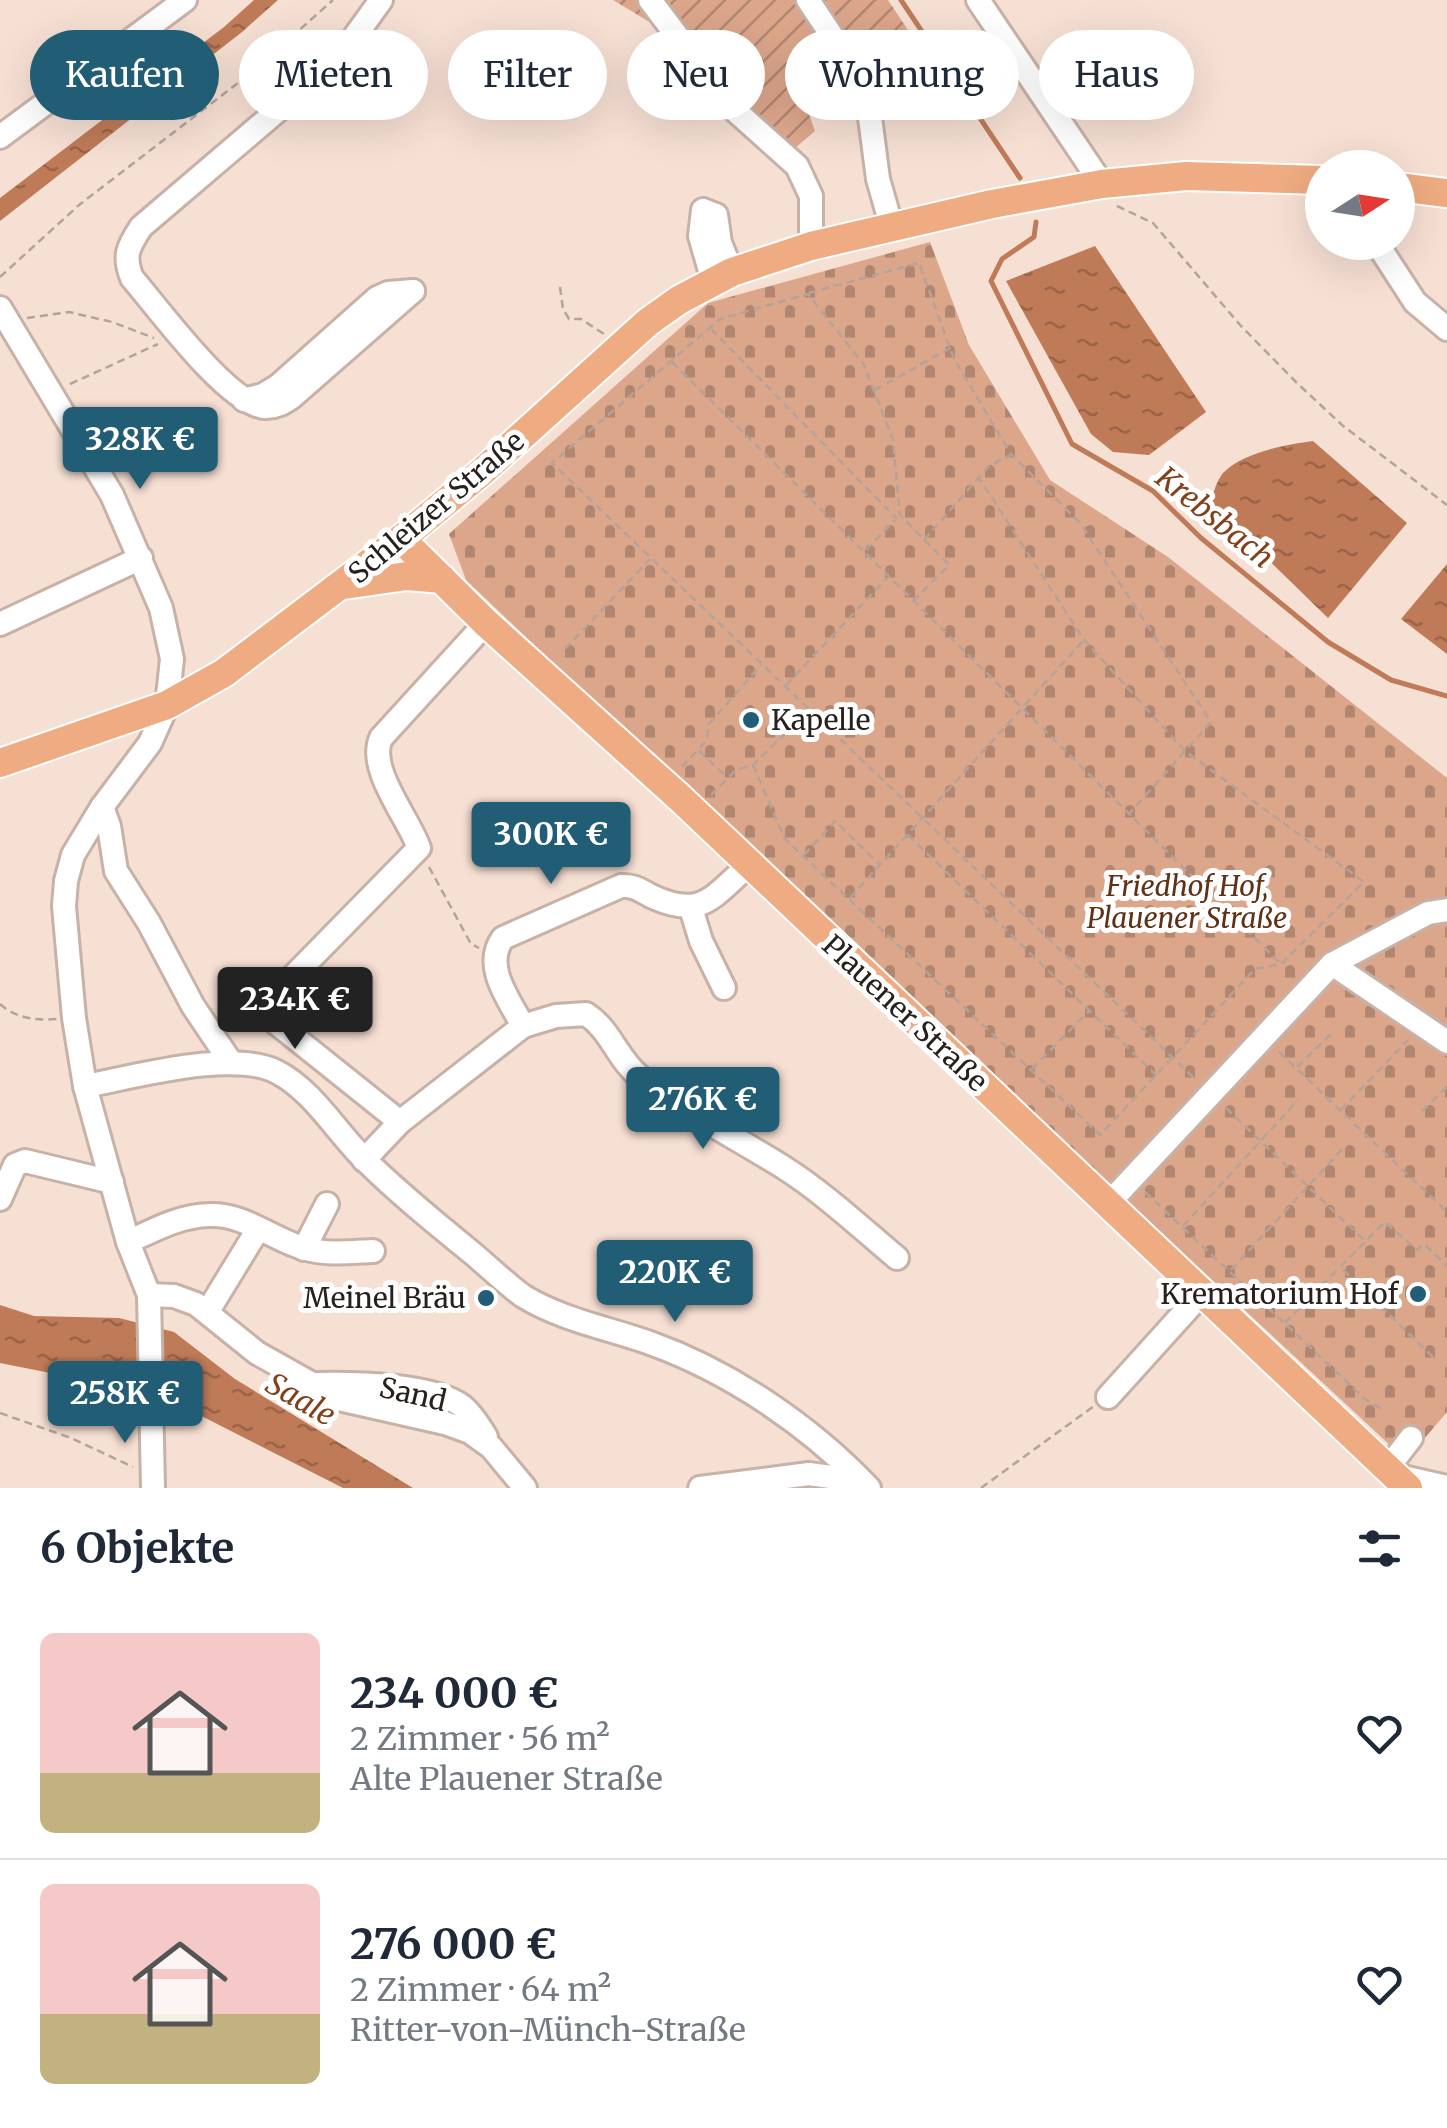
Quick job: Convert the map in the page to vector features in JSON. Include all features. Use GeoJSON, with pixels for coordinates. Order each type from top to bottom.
{"type":"FeatureCollection","features":[{"type":"Feature","properties":{"kind":"main road","name":"Schleizer Straße"},"geometry":{"type":"LineString","coordinates":[[0,763],[167,705],[224,673],[341,586],[484,470],[617,350],[679,300],[723,276],[811,246],[1102,184],[1186,176],[1305,180]]}},
{"type":"Feature","properties":{"kind":"main road"},"geometry":{"type":"LineString","coordinates":[[1415,190],[1447,193]]}},
{"type":"Feature","properties":{"kind":"main road","name":"Plauener Straße"},"geometry":{"type":"LineString","coordinates":[[401,538],[486,623],[694,812],[1397,1477]]}},
{"type":"Feature","properties":{"kind":"main road"},"geometry":{"type":"LineString","coordinates":[[341,586],[407,576],[442,579]]}},
{"type":"Feature","properties":{"kind":"street"},"geometry":{"type":"LineString","coordinates":[[0,137],[185,0]]}},
{"type":"Feature","properties":{"kind":"street"},"geometry":{"type":"LineString","coordinates":[[380,0],[353,39],[324,70],[141,227],[128,247],[125,261],[132,278],[222,383],[244,400],[263,396],[278,386],[377,298],[413,290]]}},
{"type":"Feature","properties":{"kind":"street"},"geometry":{"type":"LineString","coordinates":[[650,0],[730,106],[797,166],[811,196],[811,246]]}},
{"type":"Feature","properties":{"kind":"street"},"geometry":{"type":"LineString","coordinates":[[808,0],[866,87],[878,179],[892,228]]}},
{"type":"Feature","properties":{"kind":"street"},"geometry":{"type":"LineString","coordinates":[[978,0],[1102,184]]}},
{"type":"Feature","properties":{"kind":"street"},"geometry":{"type":"LineString","coordinates":[[1388,260],[1415,302],[1447,330]]}},
{"type":"Feature","properties":{"kind":"street"},"geometry":{"type":"LineString","coordinates":[[4,314],[112,494],[168,631],[172,659],[167,705],[136,765],[102,807],[73,855],[64,906],[84,1086],[149,1303],[152,1482]]}},
{"type":"Feature","properties":{"kind":"street"},"geometry":{"type":"LineString","coordinates":[[0,624],[141,558]]}},
{"type":"Feature","properties":{"kind":"street"},"geometry":{"type":"LineString","coordinates":[[400,1122],[275,1022],[269,1010],[271,998],[419,848],[380,768],[377,747],[486,623]]}},
{"type":"Feature","properties":{"kind":"street"},"geometry":{"type":"LineString","coordinates":[[102,807],[110,826],[116,872],[193,1006],[230,1061]]}},
{"type":"Feature","properties":{"kind":"street"},"geometry":{"type":"LineString","coordinates":[[523,1026],[501,984],[494,956],[496,946],[511,933],[620,886],[635,887],[666,902],[691,908],[704,903],[749,864]]}},
{"type":"Feature","properties":{"kind":"street"},"geometry":{"type":"LineString","coordinates":[[691,908],[701,942],[724,988]]}},
{"type":"Feature","properties":{"kind":"street"},"geometry":{"type":"LineString","coordinates":[[1108,1204],[1332,964],[1428,913],[1447,910]]}},
{"type":"Feature","properties":{"kind":"street"},"geometry":{"type":"LineString","coordinates":[[1332,964],[1447,1042]]}},
{"type":"Feature","properties":{"kind":"street"},"geometry":{"type":"LineString","coordinates":[[364,1160],[400,1122],[523,1026],[586,1014],[598,1022],[621,1058],[638,1075],[721,1133],[784,1168],[897,1258]]}},
{"type":"Feature","properties":{"kind":"street"},"geometry":{"type":"LineString","coordinates":[[84,1086],[230,1061],[257,1064],[279,1073],[300,1090],[364,1160],[523,1296],[561,1314],[700,1364],[811,1435],[869,1488]]}},
{"type":"Feature","properties":{"kind":"street"},"geometry":{"type":"LineString","coordinates":[[0,1199],[16,1165],[26,1161],[112,1182]]}},
{"type":"Feature","properties":{"kind":"street"},"geometry":{"type":"LineString","coordinates":[[304,1249],[327,1204]]}},
{"type":"Feature","properties":{"kind":"street"},"geometry":{"type":"LineString","coordinates":[[128,1242],[179,1219],[212,1214],[228,1216],[304,1249],[373,1252]]}},
{"type":"Feature","properties":{"kind":"street"},"geometry":{"type":"LineString","coordinates":[[208,1312],[258,1229]]}},
{"type":"Feature","properties":{"kind":"street"},"geometry":{"type":"LineString","coordinates":[[1108,1396],[1202,1293]]}},
{"type":"Feature","properties":{"kind":"street","name":"Sand"},"geometry":{"type":"LineString","coordinates":[[149,1303],[174,1296],[208,1312],[256,1353],[339,1399],[445,1422],[470,1432],[491,1447],[526,1488]]}},
{"type":"Feature","properties":{"kind":"street"},"geometry":{"type":"LineString","coordinates":[[1411,1438],[1397,1477],[1447,1487]]}},
{"type":"Feature","properties":{"kind":"street"},"geometry":{"type":"LineString","coordinates":[[700,1488],[809,1474],[831,1477],[858,1488]]}},
{"type":"Feature","properties":{"kind":"path"},"geometry":{"type":"LineString","coordinates":[[0,277],[79,206],[251,73],[332,0]]}},
{"type":"Feature","properties":{"kind":"path"},"geometry":{"type":"LineString","coordinates":[[1102,184],[1120,210],[1152,223],[1240,326],[1342,425],[1447,505]]}},
{"type":"Feature","properties":{"kind":"path"},"geometry":{"type":"LineString","coordinates":[[1129,814],[1211,722],[1080,523],[1011,454],[950,348],[920,263],[720,318],[552,463],[1366,1242]]}},
{"type":"Feature","properties":{"kind":"path"},"geometry":{"type":"LineString","coordinates":[[560,288],[569,319],[581,319],[600,329],[617,350]]}},
{"type":"Feature","properties":{"kind":"path"},"geometry":{"type":"LineString","coordinates":[[808,294],[864,365],[893,440],[898,517],[864,552]]}},
{"type":"Feature","properties":{"kind":"path"},"geometry":{"type":"LineString","coordinates":[[4,314],[69,312],[164,341],[50,392]]}},
{"type":"Feature","properties":{"kind":"path"},"geometry":{"type":"LineString","coordinates":[[710,328],[949,565],[913,601]]}},
{"type":"Feature","properties":{"kind":"path"},"geometry":{"type":"LineString","coordinates":[[874,391],[950,348]]}},
{"type":"Feature","properties":{"kind":"path"},"geometry":{"type":"LineString","coordinates":[[670,361],[1281,964]]}},
{"type":"Feature","properties":{"kind":"path"},"geometry":{"type":"LineString","coordinates":[[924,540],[988,467],[1011,454]]}},
{"type":"Feature","properties":{"kind":"path"},"geometry":{"type":"LineString","coordinates":[[753,765],[785,840],[1100,1135],[1255,970],[1281,964],[1364,882],[1186,751],[1084,640],[979,478]]}},
{"type":"Feature","properties":{"kind":"path"},"geometry":{"type":"LineString","coordinates":[[565,649],[651,558]]}},
{"type":"Feature","properties":{"kind":"path"},"geometry":{"type":"LineString","coordinates":[[785,686],[889,577]]}},
{"type":"Feature","properties":{"kind":"path"},"geometry":{"type":"LineString","coordinates":[[849,899],[1020,706],[1084,640]]}},
{"type":"Feature","properties":{"kind":"path"},"geometry":{"type":"LineString","coordinates":[[665,785],[706,742],[709,724],[762,664]]}},
{"type":"Feature","properties":{"kind":"path"},"geometry":{"type":"LineString","coordinates":[[694,812],[736,770],[753,765],[810,709]]}},
{"type":"Feature","properties":{"kind":"path"},"geometry":{"type":"LineString","coordinates":[[698,750],[728,778]]}},
{"type":"Feature","properties":{"kind":"path"},"geometry":{"type":"LineString","coordinates":[[802,856],[836,821],[880,864]]}},
{"type":"Feature","properties":{"kind":"path"},"geometry":{"type":"LineString","coordinates":[[907,834],[1156,1075]]}},
{"type":"Feature","properties":{"kind":"path"},"geometry":{"type":"LineString","coordinates":[[419,848],[471,944],[494,956]]}},
{"type":"Feature","properties":{"kind":"path"},"geometry":{"type":"LineString","coordinates":[[0,1004],[9,1012],[40,1021],[74,1018]]}},
{"type":"Feature","properties":{"kind":"path"},"geometry":{"type":"LineString","coordinates":[[1030,1070],[1090,1010]]}},
{"type":"Feature","properties":{"kind":"path"},"geometry":{"type":"LineString","coordinates":[[1340,1111],[1422,1025]]}},
{"type":"Feature","properties":{"kind":"path"},"geometry":{"type":"LineString","coordinates":[[1296,1068],[1330,1034]]}},
{"type":"Feature","properties":{"kind":"path"},"geometry":{"type":"LineString","coordinates":[[1263,1038],[1447,1212]]}},
{"type":"Feature","properties":{"kind":"path"},"geometry":{"type":"LineString","coordinates":[[1422,1112],[1447,1087]]}},
{"type":"Feature","properties":{"kind":"path"},"geometry":{"type":"LineString","coordinates":[[1182,1227],[1298,1100]]}},
{"type":"Feature","properties":{"kind":"path"},"geometry":{"type":"LineString","coordinates":[[1230,1271],[1345,1146]]}},
{"type":"Feature","properties":{"kind":"path"},"geometry":{"type":"LineString","coordinates":[[1132,1179],[1365,1399],[1383,1410]]}},
{"type":"Feature","properties":{"kind":"path"},"geometry":{"type":"LineString","coordinates":[[1285,1323],[1386,1222],[1417,1250],[1424,1244],[1447,1266]]}},
{"type":"Feature","properties":{"kind":"path"},"geometry":{"type":"LineString","coordinates":[[1340,1267],[1433,1357]]}},
{"type":"Feature","properties":{"kind":"path"},"geometry":{"type":"LineString","coordinates":[[980,1488],[1108,1396]]}},
{"type":"Feature","properties":{"kind":"path"},"geometry":{"type":"LineString","coordinates":[[0,1413],[71,1438],[152,1482]]}},
{"type":"Feature","properties":{"kind":"green space"},"geometry":{"type":"Polygon","coordinates":[[[613,0],[888,0],[908,30],[785,30],[785,120],[811,120],[815,131],[794,149],[762,120],[765,120],[765,30],[661,29],[613,0]]]}},
{"type":"Feature","properties":{"kind":"green space","name":"Friedhof Hof, Plauener Straße"},"geometry":{"type":"Polygon","coordinates":[[[930,242],[969,345],[1050,480],[1168,557],[1447,778],[1447,1412],[1406,1460],[749,850],[466,580],[449,534],[708,303],[930,242]]]}},
{"type":"Feature","properties":{"kind":"water"},"geometry":{"type":"Polygon","coordinates":[[[254,0],[278,0],[219,50],[219,31],[254,0]]]}},
{"type":"Feature","properties":{"kind":"water"},"geometry":{"type":"Polygon","coordinates":[[[102,120],[129,120],[0,221],[0,198],[102,120]]]}},
{"type":"Feature","properties":{"kind":"water"},"geometry":{"type":"Polygon","coordinates":[[[1095,246],[1206,412],[1149,455],[1113,452],[1091,434],[1006,281],[1095,246]]]}},
{"type":"Feature","properties":{"kind":"water"},"geometry":{"type":"Polygon","coordinates":[[[1313,441],[1407,523],[1328,618],[1210,503],[1221,476],[1232,466],[1265,451],[1313,441]]]}},
{"type":"Feature","properties":{"kind":"water"},"geometry":{"type":"Polygon","coordinates":[[[1447,564],[1447,654],[1401,619],[1447,564]]]}},
{"type":"Feature","properties":{"kind":"water"},"geometry":{"type":"Polygon","coordinates":[[[0,1305],[34,1316],[119,1318],[174,1332],[235,1379],[413,1488],[343,1488],[174,1402],[126,1388],[0,1363],[0,1305]]]}},
{"type":"Feature","properties":{"kind":"waterway","name":"Krebsbach"},"geometry":{"type":"LineString","coordinates":[[901,0],[1020,178]]}},
{"type":"Feature","properties":{"kind":"waterway","name":"Krebsbach"},"geometry":{"type":"LineString","coordinates":[[1036,222],[1034,237],[1002,259],[991,281],[1072,444],[1153,491],[1201,538],[1328,642],[1391,680],[1447,696]]}},
{"type":"Feature","properties":{"kind":"place","name":"Kapelle"},"geometry":{"type":"Point","coordinates":[751,720]}},
{"type":"Feature","properties":{"kind":"place","name":"Krematorium Hof"},"geometry":{"type":"Point","coordinates":[1418,1294]}},
{"type":"Feature","properties":{"kind":"place","name":"Meinel Bräu"},"geometry":{"type":"Point","coordinates":[486,1298]}},
{"type":"Feature","properties":{"kind":"water label","name":"Saale"},"geometry":{"type":"Point","coordinates":[301,1399]}}]}
